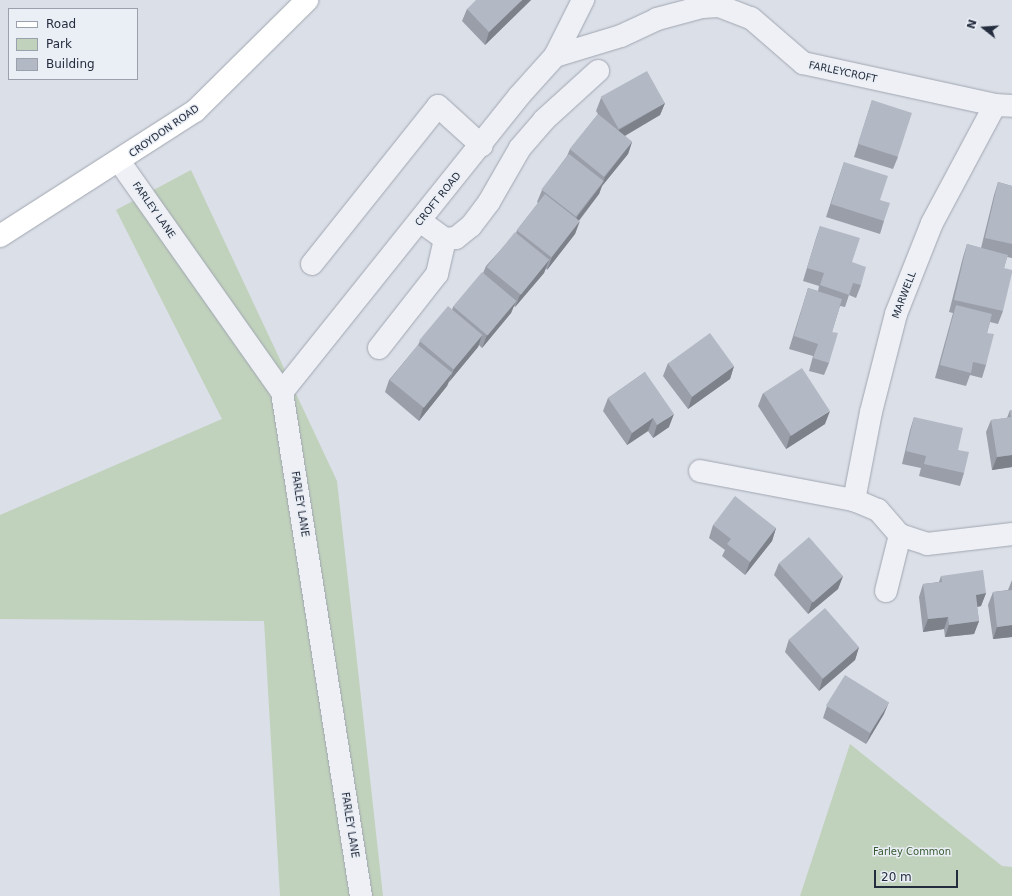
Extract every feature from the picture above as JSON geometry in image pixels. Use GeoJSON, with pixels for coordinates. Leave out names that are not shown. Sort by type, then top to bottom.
{"type":"FeatureCollection","features":[{"type":"Feature","properties":{"kind":"main road","name":"CROYDON ROAD"},"geometry":{"type":"LineString","coordinates":[[0,236],[120,161],[195,111],[307,0]]}},
{"type":"Feature","properties":{"kind":"street","name":"CROFT ROAD"},"geometry":{"type":"LineString","coordinates":[[282,392],[482,146],[519,96],[555,56],[583,0]]}},
{"type":"Feature","properties":{"kind":"street","name":"FARLEYCROFT"},"geometry":{"type":"LineString","coordinates":[[555,56],[621,36],[657,20],[702,7],[719,6],[751,18],[803,63],[1004,105]]}},
{"type":"Feature","properties":{"kind":"street"},"geometry":{"type":"LineString","coordinates":[[420,222],[445,239],[456,238],[471,226],[489,202],[520,148],[544,120],[598,72]]}},
{"type":"Feature","properties":{"kind":"street","name":"MARWELL"},"geometry":{"type":"LineString","coordinates":[[854,500],[871,412],[896,314],[932,223],[1004,105]]}},
{"type":"Feature","properties":{"kind":"street"},"geometry":{"type":"LineString","coordinates":[[312,264],[438,106],[482,146]]}},
{"type":"Feature","properties":{"kind":"street","name":"FARLEY LANE"},"geometry":{"type":"LineString","coordinates":[[120,161],[282,392],[361,896]]}},
{"type":"Feature","properties":{"kind":"street"},"geometry":{"type":"LineString","coordinates":[[380,348],[436,274],[445,239]]}},
{"type":"Feature","properties":{"kind":"street"},"geometry":{"type":"LineString","coordinates":[[700,471],[854,500],[878,510],[900,535],[927,544],[1012,534]]}},
{"type":"Feature","properties":{"kind":"street"},"geometry":{"type":"LineString","coordinates":[[886,591],[900,535]]}},
{"type":"Feature","properties":{"kind":"green space"},"geometry":{"type":"Polygon","coordinates":[[[191,170],[337,481],[383,896],[280,896],[264,621],[0,619],[0,515],[222,419],[116,210],[191,170]]]}},
{"type":"Feature","properties":{"kind":"green space","name":"Farley Common"},"geometry":{"type":"Polygon","coordinates":[[[850,744],[1002,866],[1012,867],[1012,896],[800,896],[850,744]]]}},
{"type":"Feature","properties":{"kind":"building"},"geometry":{"type":"Polygon","coordinates":[[[476,0],[522,0],[489,32],[467,9],[476,0]]]}},
{"type":"Feature","properties":{"kind":"building"},"geometry":{"type":"Polygon","coordinates":[[[647,71],[665,103],[619,129],[601,97],[647,71]]]}},
{"type":"Feature","properties":{"kind":"building"},"geometry":{"type":"Polygon","coordinates":[[[872,100],[912,113],[898,157],[858,144],[872,100]]]}},
{"type":"Feature","properties":{"kind":"building"},"geometry":{"type":"Polygon","coordinates":[[[598,114],[632,142],[604,177],[570,149],[598,114]]]}},
{"type":"Feature","properties":{"kind":"building"},"geometry":{"type":"Polygon","coordinates":[[[569,154],[604,181],[576,217],[541,189],[569,154]]]}},
{"type":"Feature","properties":{"kind":"building"},"geometry":{"type":"Polygon","coordinates":[[[844,162],[888,176],[880,200],[890,203],[884,221],[831,204],[844,162]]]}},
{"type":"Feature","properties":{"kind":"building"},"geometry":{"type":"Polygon","coordinates":[[[998,182],[1012,186],[1012,244],[985,238],[998,182]]]}},
{"type":"Feature","properties":{"kind":"building"},"geometry":{"type":"Polygon","coordinates":[[[545,194],[580,221],[551,257],[517,230],[545,194]]]}},
{"type":"Feature","properties":{"kind":"building"},"geometry":{"type":"Polygon","coordinates":[[[820,226],[860,238],[852,262],[866,267],[861,285],[853,283],[849,295],[820,285],[824,273],[807,268],[820,226]]]}},
{"type":"Feature","properties":{"kind":"building"},"geometry":{"type":"Polygon","coordinates":[[[515,232],[549,260],[521,295],[487,267],[515,232]]]}},
{"type":"Feature","properties":{"kind":"building"},"geometry":{"type":"Polygon","coordinates":[[[967,244],[1008,255],[1004,268],[1012,270],[1012,273],[1003,311],[954,300],[967,244]]]}},
{"type":"Feature","properties":{"kind":"building"},"geometry":{"type":"Polygon","coordinates":[[[482,272],[516,301],[488,335],[453,306],[482,272]]]}},
{"type":"Feature","properties":{"kind":"building"},"geometry":{"type":"Polygon","coordinates":[[[808,288],[842,299],[832,332],[838,333],[829,363],[813,358],[818,344],[794,336],[808,288]]]}},
{"type":"Feature","properties":{"kind":"building"},"geometry":{"type":"Polygon","coordinates":[[[956,305],[992,314],[987,333],[994,334],[986,365],[973,362],[971,373],[940,365],[956,305]]]}},
{"type":"Feature","properties":{"kind":"building"},"geometry":{"type":"Polygon","coordinates":[[[448,306],[482,335],[454,369],[419,340],[448,306]]]}},
{"type":"Feature","properties":{"kind":"building"},"geometry":{"type":"Polygon","coordinates":[[[710,333],[734,366],[692,397],[668,364],[710,333]]]}},
{"type":"Feature","properties":{"kind":"building"},"geometry":{"type":"Polygon","coordinates":[[[418,345],[452,373],[424,408],[390,380],[418,345]]]}},
{"type":"Feature","properties":{"kind":"building"},"geometry":{"type":"Polygon","coordinates":[[[802,368],[830,411],[791,436],[763,393],[802,368]]]}},
{"type":"Feature","properties":{"kind":"building"},"geometry":{"type":"Polygon","coordinates":[[[645,372],[674,414],[657,425],[653,418],[632,433],[608,398],[645,372]]]}},
{"type":"Feature","properties":{"kind":"building"},"geometry":{"type":"Polygon","coordinates":[[[1010,410],[1012,410],[1012,455],[997,457],[991,420],[1011,417],[1010,410]]]}},
{"type":"Feature","properties":{"kind":"building"},"geometry":{"type":"Polygon","coordinates":[[[914,417],[963,428],[958,450],[969,452],[964,473],[924,464],[926,456],[906,451],[914,417]]]}},
{"type":"Feature","properties":{"kind":"building"},"geometry":{"type":"Polygon","coordinates":[[[735,496],[776,528],[750,562],[727,544],[731,539],[713,525],[735,496]]]}},
{"type":"Feature","properties":{"kind":"building"},"geometry":{"type":"Polygon","coordinates":[[[809,537],[843,576],[813,602],[779,563],[809,537]]]}},
{"type":"Feature","properties":{"kind":"building"},"geometry":{"type":"Polygon","coordinates":[[[983,570],[986,593],[976,595],[979,621],[949,625],[948,617],[928,619],[923,584],[942,582],[941,576],[983,570]]]}},
{"type":"Feature","properties":{"kind":"building"},"geometry":{"type":"Polygon","coordinates":[[[1012,590],[1012,625],[997,627],[993,592],[1012,590]]]}},
{"type":"Feature","properties":{"kind":"building"},"geometry":{"type":"Polygon","coordinates":[[[825,608],[859,647],[823,679],[789,639],[825,608]]]}},
{"type":"Feature","properties":{"kind":"building"},"geometry":{"type":"Polygon","coordinates":[[[845,675],[889,703],[870,733],[826,706],[845,675]]]}}]}
